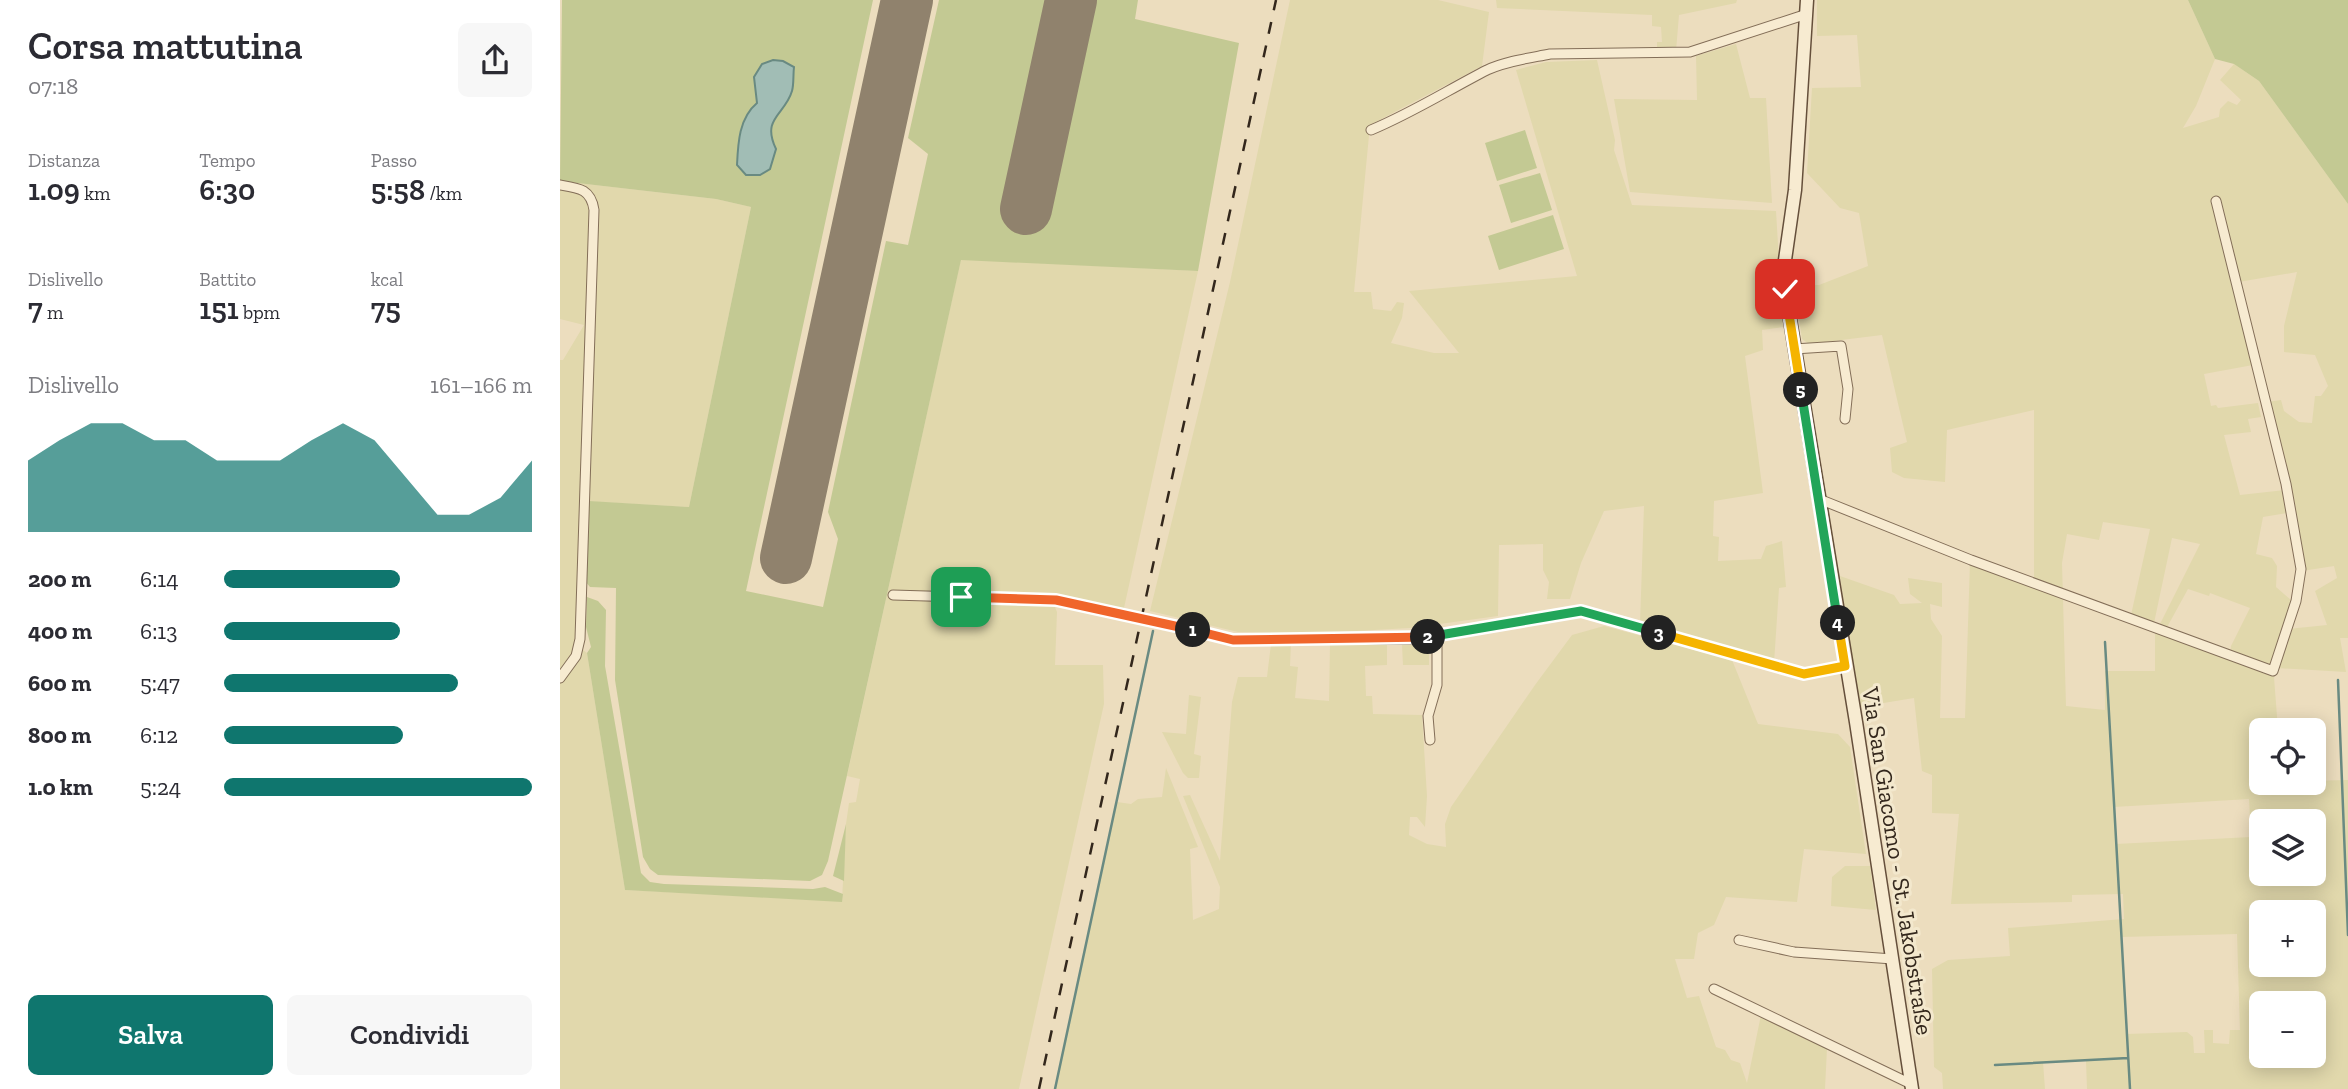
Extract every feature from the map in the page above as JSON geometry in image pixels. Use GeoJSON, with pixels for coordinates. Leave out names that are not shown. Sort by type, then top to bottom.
{"type":"FeatureCollection","features":[{"type":"Feature","properties":{"kind":"street","name":"Via San Giacomo - St. Jakobstraße"},"geometry":{"type":"LineString","coordinates":[[1807,0],[1795,190],[1784,267],[1794,349],[1912,1087]]}},
{"type":"Feature","properties":{"kind":"street"},"geometry":{"type":"LineString","coordinates":[[1371,130],[1414,112],[1489,69],[1550,54],[1690,52],[1807,14]]}},
{"type":"Feature","properties":{"kind":"street"},"geometry":{"type":"LineString","coordinates":[[560,185],[586,190],[592,198],[594,210],[580,639],[576,656],[560,678]]}},
{"type":"Feature","properties":{"kind":"street"},"geometry":{"type":"LineString","coordinates":[[1819,499],[1971,560],[2273,671],[2296,601],[2301,569],[2286,484],[2216,201]]}},
{"type":"Feature","properties":{"kind":"street"},"geometry":{"type":"LineString","coordinates":[[1794,349],[1841,346],[1848,388],[1845,419]]}},
{"type":"Feature","properties":{"kind":"street"},"geometry":{"type":"LineString","coordinates":[[892,595],[1056,600],[1233,640],[1418,639],[1581,611],[1804,674],[1845,666]]}},
{"type":"Feature","properties":{"kind":"street"},"geometry":{"type":"LineString","coordinates":[[1430,740],[1428,716],[1437,685],[1437,635]]}},
{"type":"Feature","properties":{"kind":"street"},"geometry":{"type":"LineString","coordinates":[[1739,940],[1794,952],[1893,959]]}},
{"type":"Feature","properties":{"kind":"street"},"geometry":{"type":"LineString","coordinates":[[1714,989],[1912,1087]]}},
{"type":"Feature","properties":{"kind":"shaded area"},"geometry":{"type":"Polygon","coordinates":[[[1290,0],[1438,0],[1489,12],[1482,66],[1370,125],[1354,292],[1371,292],[1373,309],[1391,311],[1397,302],[1404,303],[1402,318],[1391,343],[1434,353],[1459,353],[1409,291],[1577,276],[1516,70],[1546,62],[1597,60],[1615,140],[1614,150],[1632,205],[1776,211],[1783,327],[1762,330],[1763,350],[1745,356],[1763,493],[1714,501],[1713,536],[1719,537],[1718,561],[1761,559],[1766,546],[1782,541],[1786,587],[1779,588],[1774,663],[1640,624],[1644,506],[1604,511],[1581,563],[1570,599],[1547,599],[1549,582],[1543,570],[1543,544],[1499,545],[1498,616],[1410,628],[1302,634],[1238,632],[1150,611],[1230,282],[1290,0]]]}},
{"type":"Feature","properties":{"kind":"shaded area"},"geometry":{"type":"Polygon","coordinates":[[[1496,0],[1737,0],[1736,3],[1679,15],[1676,51],[1657,51],[1657,42],[1662,42],[1661,27],[1652,26],[1652,15],[1497,8],[1496,0]]]}},
{"type":"Feature","properties":{"kind":"shaded area"},"geometry":{"type":"Polygon","coordinates":[[[1817,0],[2188,0],[2215,59],[2196,106],[2183,128],[2219,117],[2220,109],[2228,101],[2237,105],[2241,100],[2220,80],[2234,64],[2259,81],[2348,204],[2348,638],[2340,638],[2346,672],[2276,668],[2274,677],[2277,718],[2249,718],[2249,795],[2326,795],[2326,781],[2348,780],[2348,1089],[2087,1089],[2086,1061],[2043,1062],[2045,1089],[1943,1089],[1942,1073],[1934,1067],[1932,969],[1948,960],[2010,956],[2008,928],[2124,919],[2123,894],[2072,895],[2072,902],[1951,904],[1959,814],[1932,813],[1932,775],[1922,771],[1914,698],[1859,707],[1840,576],[1894,595],[1900,604],[1922,603],[1910,594],[1908,578],[1942,583],[1942,607],[1930,604],[1931,619],[1942,636],[1940,718],[1965,718],[1970,562],[2034,588],[2034,410],[1947,430],[1945,482],[1904,478],[1892,472],[1890,448],[1907,442],[1882,335],[1809,344],[1802,339],[1794,285],[1819,285],[1868,266],[1859,213],[1840,208],[1807,173],[1812,88],[1861,87],[1857,35],[1817,36],[1817,0]],[[2297,272],[2233,283],[2253,365],[2204,374],[2211,406],[2216,405],[2218,408],[2258,403],[2261,417],[2248,419],[2251,432],[2224,435],[2240,495],[2285,490],[2287,513],[2263,517],[2256,554],[2272,558],[2277,566],[2276,587],[2291,600],[2288,629],[2327,625],[2315,591],[2337,578],[2334,566],[2302,571],[2279,433],[2273,427],[2267,402],[2281,400],[2284,411],[2299,422],[2312,423],[2315,396],[2321,396],[2328,386],[2315,355],[2284,352],[2284,326],[2297,272]],[[2103,522],[2099,540],[2067,534],[2062,563],[2066,706],[2105,710],[2105,671],[2155,671],[2155,630],[2230,658],[2231,646],[2250,608],[2210,593],[2209,596],[2188,589],[2166,629],[2159,626],[2200,544],[2172,538],[2154,623],[2131,615],[2150,529],[2103,522]],[[2237,934],[2121,937],[2126,1034],[2187,1032],[2193,1037],[2194,1053],[2205,1053],[2204,1030],[2213,1030],[2213,1043],[2229,1044],[2230,1030],[2240,1030],[2237,934]]]}},
{"type":"Feature","properties":{"kind":"shaded area"},"geometry":{"type":"Polygon","coordinates":[[[1736,44],[1750,98],[1766,98],[1772,203],[1630,192],[1614,99],[1697,100],[1696,56],[1736,44]]]}},
{"type":"Feature","properties":{"kind":"shaded area"},"geometry":{"type":"Polygon","coordinates":[[[560,181],[716,199],[751,207],[689,507],[581,501],[578,646],[587,653],[625,890],[842,901],[849,803],[856,802],[860,779],[847,776],[961,259],[1198,271],[1124,608],[1051,598],[1057,612],[1055,665],[1103,665],[1104,704],[1019,1089],[560,1089],[560,360],[563,360],[584,325],[560,319],[560,181]]]}},
{"type":"Feature","properties":{"kind":"shaded area"},"geometry":{"type":"Polygon","coordinates":[[[1604,626],[1732,660],[1758,724],[1838,734],[1850,747],[1866,854],[1804,849],[1797,902],[1726,897],[1714,925],[1698,933],[1694,959],[1675,959],[1687,998],[1699,996],[1716,1047],[1725,1050],[1731,1060],[1740,1063],[1747,1083],[1761,1015],[1827,1048],[1825,1089],[1055,1089],[1117,802],[1131,804],[1138,799],[1162,797],[1166,768],[1198,847],[1190,849],[1193,920],[1219,909],[1220,887],[1183,796],[1190,795],[1220,861],[1232,702],[1238,677],[1267,677],[1271,644],[1291,643],[1290,666],[1298,667],[1295,698],[1329,701],[1330,644],[1387,643],[1387,665],[1365,666],[1366,696],[1372,696],[1373,714],[1422,715],[1427,796],[1425,827],[1417,817],[1410,817],[1409,835],[1427,844],[1446,847],[1445,824],[1451,807],[1535,685],[1572,635],[1604,626]]]}},
{"type":"Feature","properties":{"kind":"shaded area"},"geometry":{"type":"Polygon","coordinates":[[[1402,645],[1429,645],[1429,665],[1403,665],[1402,645]]]}},
{"type":"Feature","properties":{"kind":"shaded area"},"geometry":{"type":"Polygon","coordinates":[[[1189,695],[1201,697],[1194,754],[1201,756],[1199,778],[1188,778],[1183,773],[1162,732],[1186,734],[1189,695]]]}},
{"type":"Feature","properties":{"kind":"shaded area"},"geometry":{"type":"Polygon","coordinates":[[[1845,866],[1870,866],[1876,910],[1831,906],[1832,877],[1845,866]]]}},
{"type":"Feature","properties":{"kind":"green space"},"geometry":{"type":"Polygon","coordinates":[[[562,0],[873,0],[746,591],[823,607],[838,539],[828,512],[886,241],[908,245],[928,154],[908,138],[939,0],[1138,0],[1135,19],[1239,43],[1198,271],[961,260],[828,861],[822,875],[810,881],[658,875],[650,869],[643,857],[615,680],[616,588],[590,587],[585,581],[589,501],[689,507],[751,207],[716,199],[560,181],[562,0]]]}},
{"type":"Feature","properties":{"kind":"green space"},"geometry":{"type":"Polygon","coordinates":[[[2188,0],[2348,0],[2348,204],[2259,81],[2234,64],[2215,59],[2188,0]]]}},
{"type":"Feature","properties":{"kind":"green space"},"geometry":{"type":"Polygon","coordinates":[[[1525,130],[1537,168],[1497,181],[1485,143],[1525,130]]]}},
{"type":"Feature","properties":{"kind":"green space"},"geometry":{"type":"Polygon","coordinates":[[[1540,173],[1552,210],[1511,223],[1499,185],[1540,173]]]}},
{"type":"Feature","properties":{"kind":"green space"},"geometry":{"type":"Polygon","coordinates":[[[1553,215],[1564,249],[1499,270],[1488,236],[1553,215]]]}},
{"type":"Feature","properties":{"kind":"green space"},"geometry":{"type":"Polygon","coordinates":[[[587,597],[598,601],[606,610],[605,666],[641,873],[650,882],[664,884],[813,889],[825,887],[843,894],[842,902],[625,890],[587,653],[591,647],[586,627],[587,597]]]}},
{"type":"Feature","properties":{"kind":"green space"},"geometry":{"type":"Polygon","coordinates":[[[846,824],[844,881],[833,876],[846,824]]]}},
{"type":"Feature","properties":{"kind":"water"},"geometry":{"type":"Polygon","coordinates":[[[773,60],[783,61],[794,67],[792,91],[771,130],[776,149],[770,169],[760,175],[746,175],[737,165],[741,131],[746,116],[757,103],[754,77],[762,64],[773,60]]]}},
{"type":"Feature","properties":{"kind":"waterway"},"geometry":{"type":"LineString","coordinates":[[1055,1089],[1153,631]]}},
{"type":"Feature","properties":{"kind":"waterway"},"geometry":{"type":"LineString","coordinates":[[2105,642],[2130,1089]]}},
{"type":"Feature","properties":{"kind":"waterway"},"geometry":{"type":"LineString","coordinates":[[2338,680],[2348,935]]}},
{"type":"Feature","properties":{"kind":"waterway"},"geometry":{"type":"LineString","coordinates":[[1995,1065],[2128,1058]]}},
{"type":"Feature","properties":{"kind":"runway"},"geometry":{"type":"LineString","coordinates":[[786,558],[907,0]]}},
{"type":"Feature","properties":{"kind":"runway"},"geometry":{"type":"LineString","coordinates":[[1026,209],[1071,0]]}},
{"type":"Feature","properties":{"kind":"railway"},"geometry":{"type":"LineString","coordinates":[[1039,1089],[1276,0]]}},
{"type":"Feature","properties":{"kind":"route"},"geometry":{"type":"LineString","coordinates":[[961,597],[1056,600],[1174,624],[1233,640],[1418,639],[1581,611],[1804,674],[1845,666],[1785,289]]}}]}
